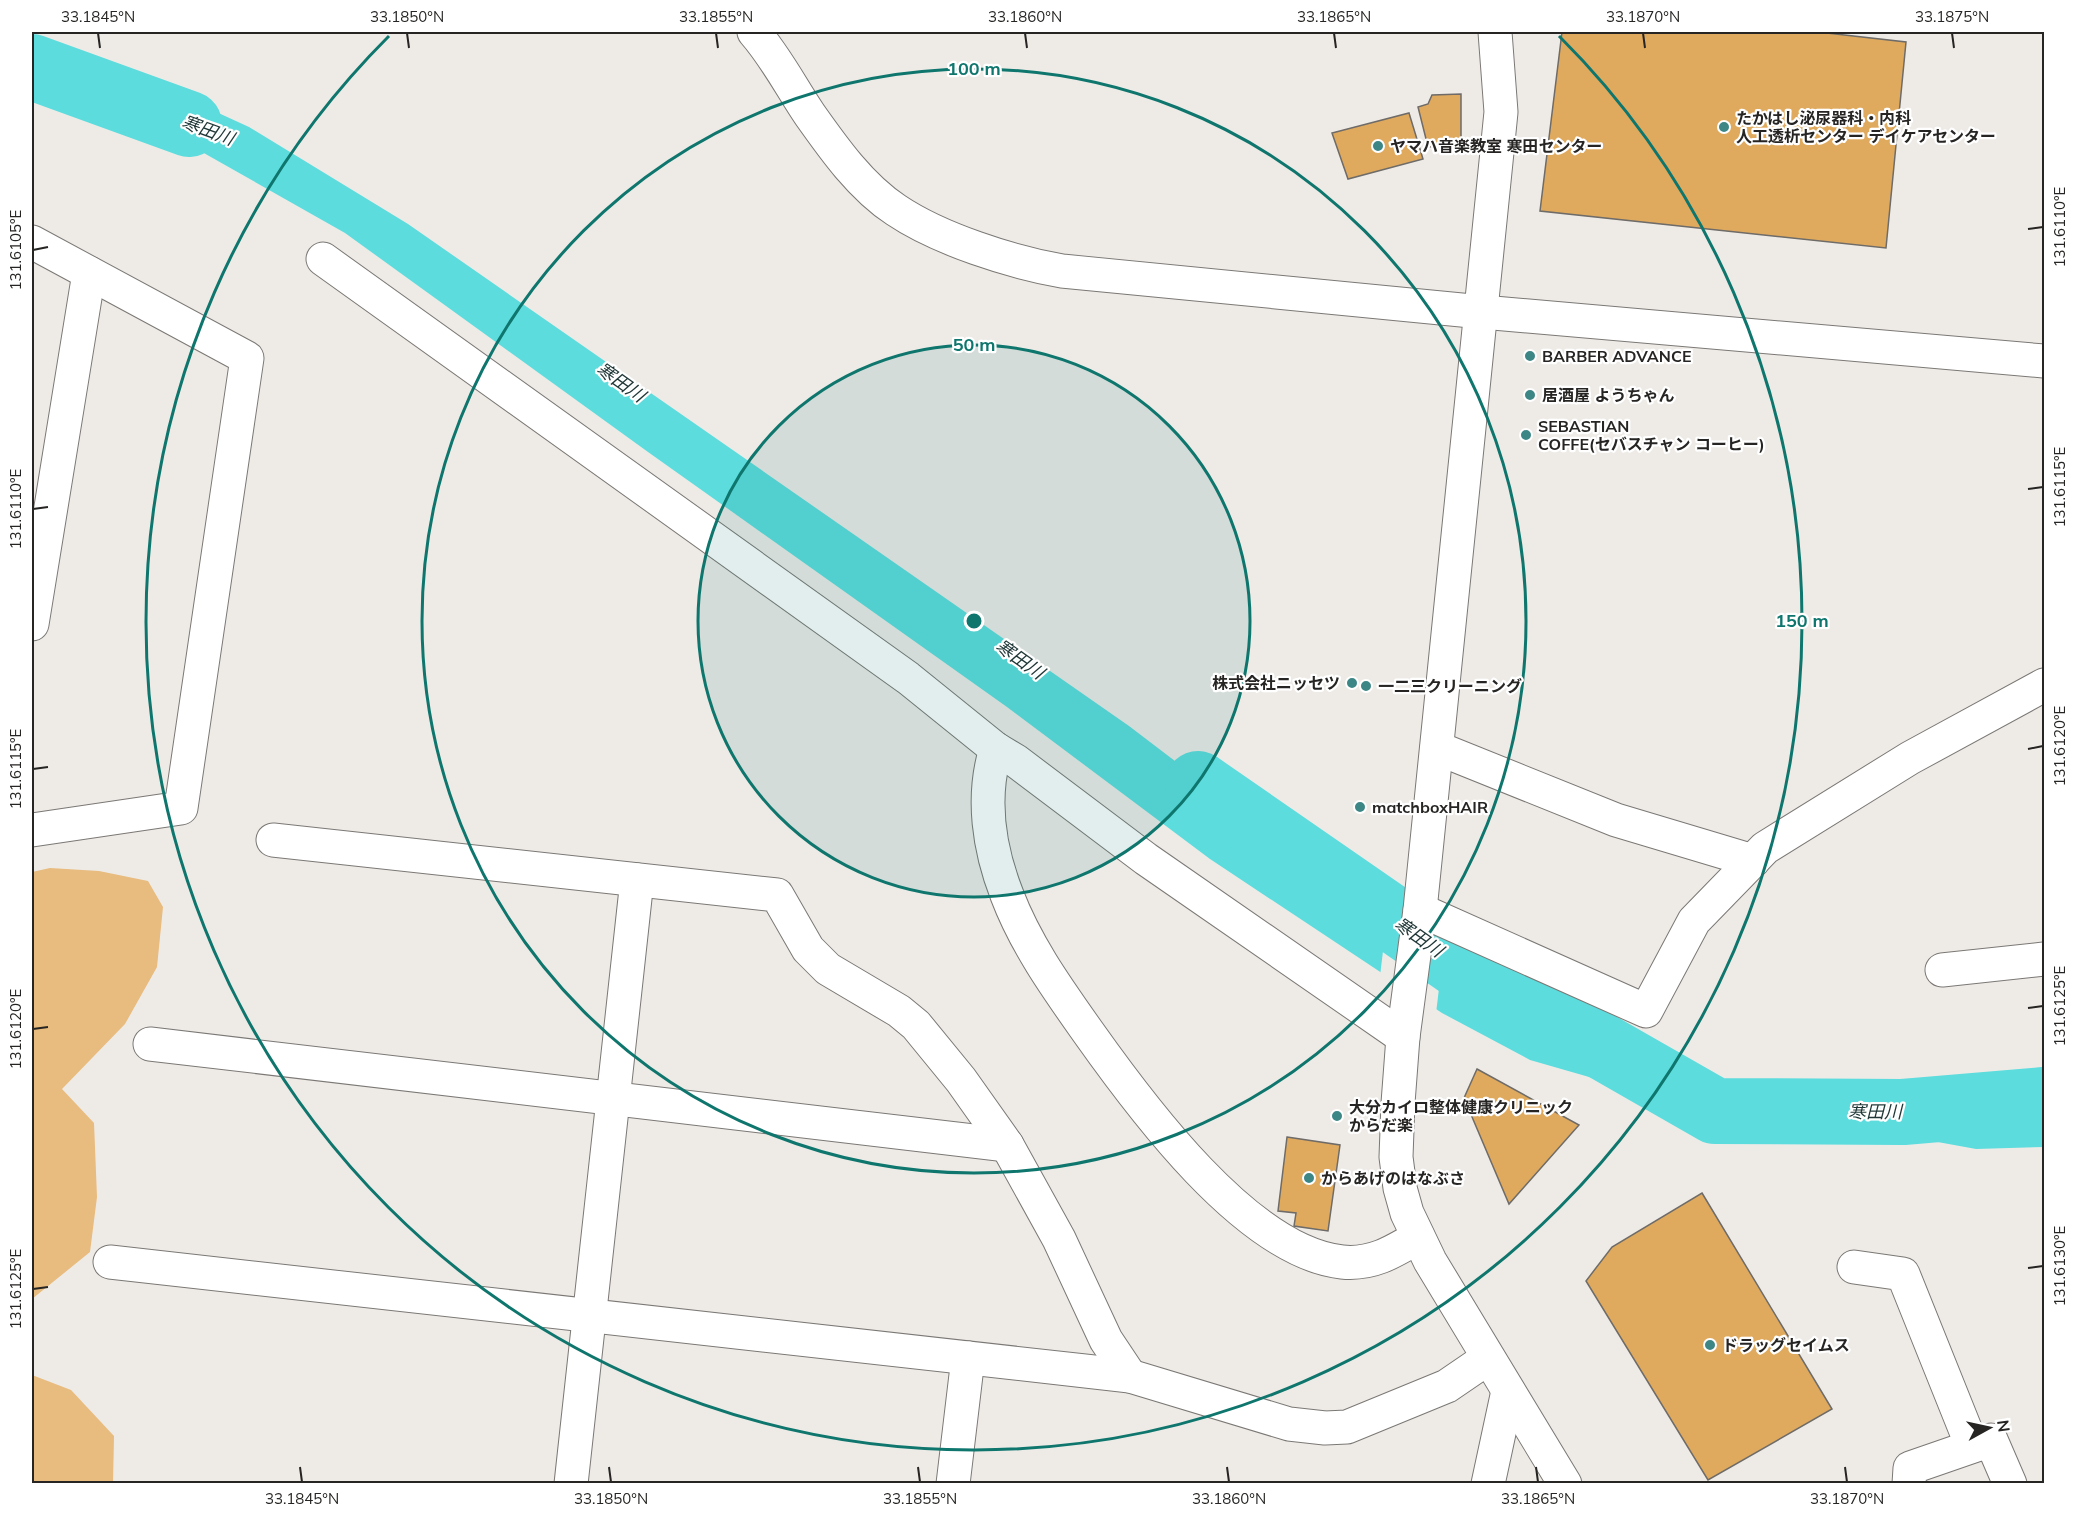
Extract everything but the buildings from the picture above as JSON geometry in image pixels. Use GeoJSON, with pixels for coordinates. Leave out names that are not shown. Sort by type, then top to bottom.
{"type":"FeatureCollection","features":[{"type":"Feature","properties":{"kind":"street"},"geometry":{"type":"LineString","coordinates":[[754,32],[811,115],[854,171],[889,204],[925,227],[1012,259],[1062,271],[1482,312],[2044,361]]}},
{"type":"Feature","properties":{"kind":"street"},"geometry":{"type":"LineString","coordinates":[[1495,32],[1501,112],[1420,910],[1404,1026],[1396,1157],[1400,1188],[1418,1237],[1565,1484]]}},
{"type":"Feature","properties":{"kind":"street"},"geometry":{"type":"LineString","coordinates":[[32,243],[247,358],[180,808],[32,830]]}},
{"type":"Feature","properties":{"kind":"street"},"geometry":{"type":"LineString","coordinates":[[323,259],[908,678],[996,749],[1146,859],[1404,1026]]}},
{"type":"Feature","properties":{"kind":"street"},"geometry":{"type":"LineString","coordinates":[[32,624],[89,273]]}},
{"type":"Feature","properties":{"kind":"street"},"geometry":{"type":"LineString","coordinates":[[1420,910],[1646,1011],[1694,921],[1765,848],[1910,758],[2044,685]]}},
{"type":"Feature","properties":{"kind":"street"},"geometry":{"type":"LineString","coordinates":[[1437,748],[1616,820],[1753,861]]}},
{"type":"Feature","properties":{"kind":"street"},"geometry":{"type":"LineString","coordinates":[[996,749],[988,774],[988,810],[998,869],[1016,917],[1047,974],[1131,1093],[1166,1137],[1235,1204],[1273,1233],[1305,1251],[1342,1262],[1374,1260],[1418,1237]]}},
{"type":"Feature","properties":{"kind":"street"},"geometry":{"type":"LineString","coordinates":[[273,840],[777,895],[808,949],[828,969],[899,1011],[916,1025],[961,1080],[1007,1145],[1059,1239],[1106,1340],[1130,1376]]}},
{"type":"Feature","properties":{"kind":"street"},"geometry":{"type":"LineString","coordinates":[[571,1484],[637,880]]}},
{"type":"Feature","properties":{"kind":"street"},"geometry":{"type":"LineString","coordinates":[[1942,970],[2044,959]]}},
{"type":"Feature","properties":{"kind":"street"},"geometry":{"type":"LineString","coordinates":[[150,1044],[1007,1145]]}},
{"type":"Feature","properties":{"kind":"street"},"geometry":{"type":"LineString","coordinates":[[110,1262],[1130,1376],[1289,1424],[1347,1427],[1446,1386],[1488,1358]]}},
{"type":"Feature","properties":{"kind":"street"},"geometry":{"type":"LineString","coordinates":[[1854,1267],[1903,1274],[1972,1446]]}},
{"type":"Feature","properties":{"kind":"street"},"geometry":{"type":"LineString","coordinates":[[953,1484],[968,1358]]}},
{"type":"Feature","properties":{"kind":"street"},"geometry":{"type":"LineString","coordinates":[[1488,1484],[1508,1391]]}},
{"type":"Feature","properties":{"kind":"street"},"geometry":{"type":"LineString","coordinates":[[1909,1484],[1910,1468],[1991,1440],[2010,1484]]}},
{"type":"Feature","properties":{"kind":"shaded area"},"geometry":{"type":"Polygon","coordinates":[[[50,868],[99,871],[148,881],[163,907],[157,967],[125,1024],[62,1089],[94,1123],[97,1197],[90,1252],[32,1299],[32,872],[50,868]]]}},
{"type":"Feature","properties":{"kind":"shaded area"},"geometry":{"type":"Polygon","coordinates":[[[32,1375],[71,1390],[114,1436],[113,1483],[32,1483],[32,1375]]]}},
{"type":"Feature","properties":{"kind":"water"},"geometry":{"type":"Polygon","coordinates":[[[32,44],[173,102],[190,100],[249,127],[408,224],[1129,726],[1381,918],[1503,1000],[1512,1017],[1552,1045],[1670,1097],[1973,1126],[2044,1125],[2044,1147],[1976,1149],[1828,1122],[1688,1118],[1665,1113],[1603,1081],[1530,1060],[1442,1013],[1210,859],[1007,707],[345,233],[179,139],[119,111],[112,100],[32,55],[32,44]]]}},
{"type":"Feature","properties":{"kind":"pier"},"geometry":{"type":"Polygon","coordinates":[[[1387,918],[1443,956],[1436,1013],[1380,976],[1387,918]]]}},
{"type":"Feature","properties":{"kind":"waterway","name":"寒田川"},"geometry":{"type":"LineString","coordinates":[[32,67],[189,124]]}},
{"type":"Feature","properties":{"kind":"waterway","name":"寒田川"},"geometry":{"type":"LineString","coordinates":[[1198,784],[1458,964],[1715,1111],[1903,1112],[2044,1100]]}},
{"type":"Feature","properties":{"kind":"place","name":"たかはし泌尿器科・内科 人工透析センター デイケアセンター"},"geometry":{"type":"Point","coordinates":[1724,127]}},
{"type":"Feature","properties":{"kind":"place","name":"ヤマハ音楽教室 寒田センター"},"geometry":{"type":"Point","coordinates":[1378,146]}},
{"type":"Feature","properties":{"kind":"place","name":"BARBER ADVANCE"},"geometry":{"type":"Point","coordinates":[1530,356]}},
{"type":"Feature","properties":{"kind":"place","name":"居酒屋 ようちゃん"},"geometry":{"type":"Point","coordinates":[1530,395]}},
{"type":"Feature","properties":{"kind":"place","name":"SEBASTIAN COFFE(セバスチャン コーヒー)"},"geometry":{"type":"Point","coordinates":[1526,435]}},
{"type":"Feature","properties":{"kind":"place","name":"株式会社ニッセツ"},"geometry":{"type":"Point","coordinates":[1352,683]}},
{"type":"Feature","properties":{"kind":"place","name":"一二三クリーニング"},"geometry":{"type":"Point","coordinates":[1366,686]}},
{"type":"Feature","properties":{"kind":"place","name":"matchboxHAIR"},"geometry":{"type":"Point","coordinates":[1360,807]}},
{"type":"Feature","properties":{"kind":"place","name":"大分カイロ整体健康クリニック からだ楽"},"geometry":{"type":"Point","coordinates":[1337,1116]}},
{"type":"Feature","properties":{"kind":"place","name":"からあげのはなぶさ"},"geometry":{"type":"Point","coordinates":[1309,1178]}},
{"type":"Feature","properties":{"kind":"place","name":"ドラッグセイムス"},"geometry":{"type":"Point","coordinates":[1710,1345]}}]}
